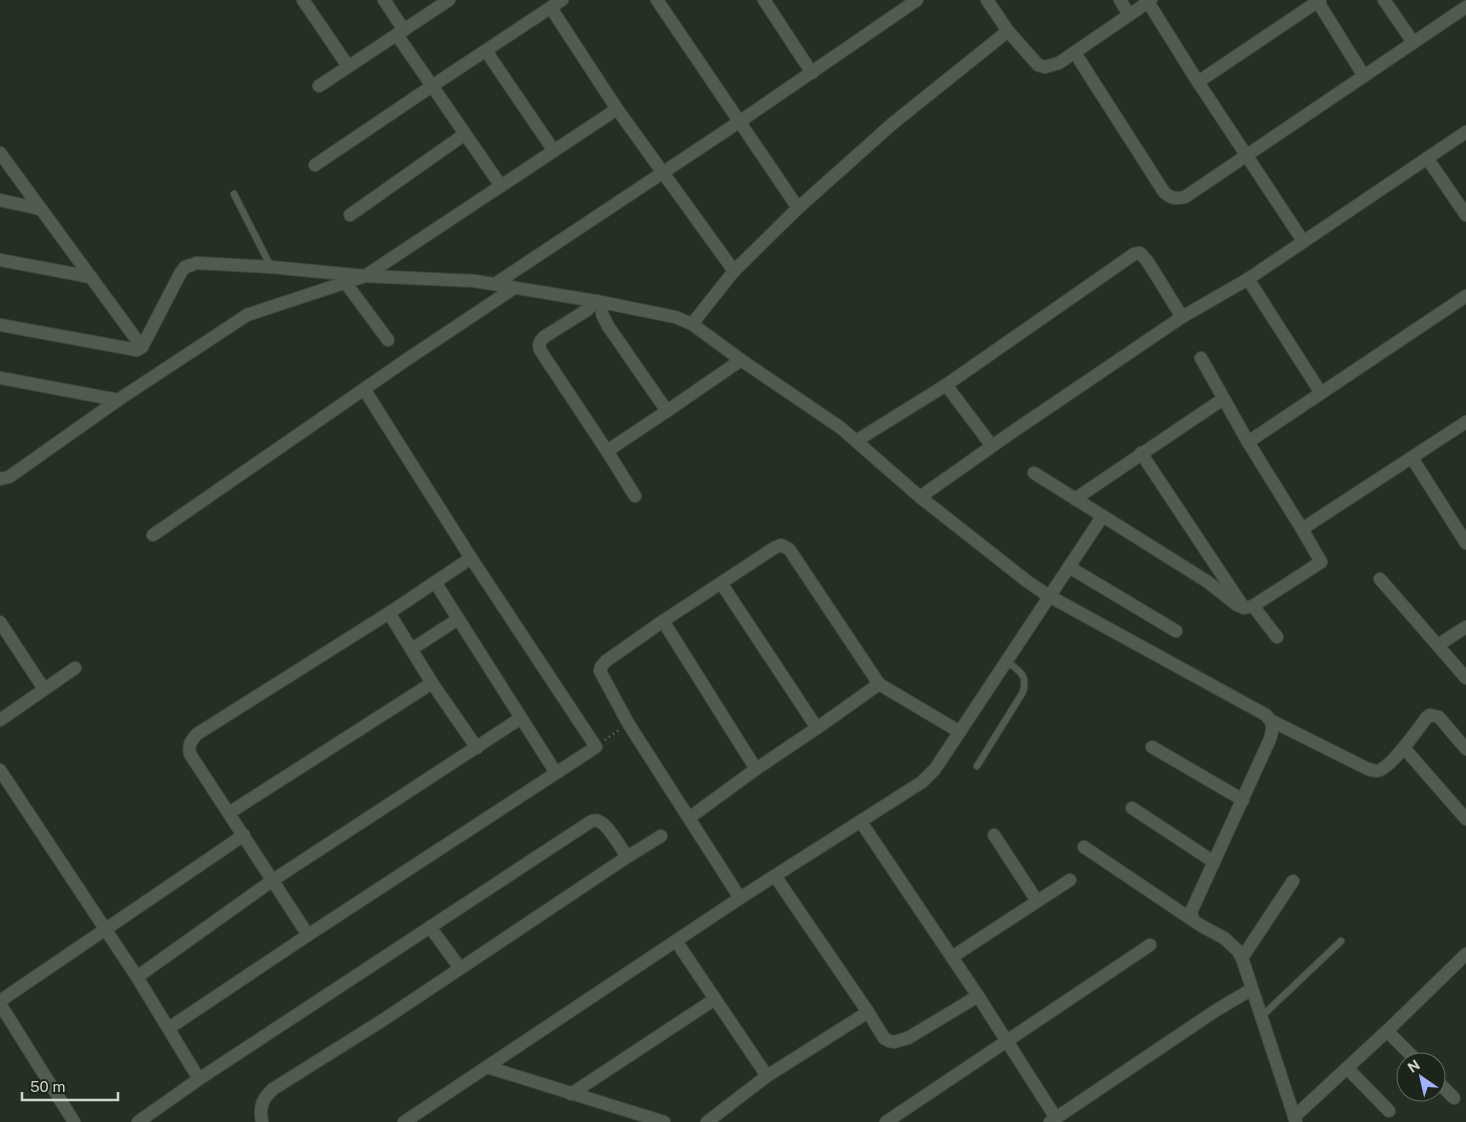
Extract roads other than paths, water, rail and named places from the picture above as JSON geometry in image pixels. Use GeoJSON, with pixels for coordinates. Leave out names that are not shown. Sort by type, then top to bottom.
{"type":"FeatureCollection","features":[{"type":"Feature","properties":{"kind":"street"},"geometry":{"type":"LineString","coordinates":[[303,0],[348,66]]}},
{"type":"Feature","properties":{"kind":"street"},"geometry":{"type":"LineString","coordinates":[[384,0],[400,32],[432,86],[501,186]]}},
{"type":"Feature","properties":{"kind":"street"},"geometry":{"type":"LineString","coordinates":[[319,86],[449,0]]}},
{"type":"Feature","properties":{"kind":"street"},"geometry":{"type":"LineString","coordinates":[[657,0],[798,208]]}},
{"type":"Feature","properties":{"kind":"street"},"geometry":{"type":"LineString","coordinates":[[495,284],[739,122],[917,0]]}},
{"type":"Feature","properties":{"kind":"street"},"geometry":{"type":"LineString","coordinates":[[987,0],[1008,31],[1038,65],[1045,67],[1059,63],[1149,1],[1198,82],[1303,240]]}},
{"type":"Feature","properties":{"kind":"street"},"geometry":{"type":"LineString","coordinates":[[1120,0],[1129,15]]}},
{"type":"Feature","properties":{"kind":"street"},"geometry":{"type":"LineString","coordinates":[[1384,0],[1413,42]]}},
{"type":"Feature","properties":{"kind":"street"},"geometry":{"type":"LineString","coordinates":[[1198,82],[1319,1],[1364,76]]}},
{"type":"Feature","properties":{"kind":"street"},"geometry":{"type":"LineString","coordinates":[[315,165],[558,2],[617,109],[734,271]]}},
{"type":"Feature","properties":{"kind":"street"},"geometry":{"type":"LineString","coordinates":[[770,2],[812,72]]}},
{"type":"Feature","properties":{"kind":"street"},"geometry":{"type":"LineString","coordinates":[[1074,52],[1159,184],[1170,198],[1176,199],[1185,197],[1466,7]]}},
{"type":"Feature","properties":{"kind":"street"},"geometry":{"type":"LineString","coordinates":[[692,324],[734,271],[798,208],[892,124],[1008,31]]}},
{"type":"Feature","properties":{"kind":"street"},"geometry":{"type":"LineString","coordinates":[[486,51],[554,151]]}},
{"type":"Feature","properties":{"kind":"street"},"geometry":{"type":"LineString","coordinates":[[0,480],[9,477],[118,400],[247,316],[365,276],[617,109]]}},
{"type":"Feature","properties":{"kind":"street"},"geometry":{"type":"LineString","coordinates":[[920,497],[1182,318],[1248,279],[1303,240],[1466,132]]}},
{"type":"Feature","properties":{"kind":"street"},"geometry":{"type":"LineString","coordinates":[[350,215],[465,134]]}},
{"type":"Feature","properties":{"kind":"street"},"geometry":{"type":"LineString","coordinates":[[0,154],[142,347]]}},
{"type":"Feature","properties":{"kind":"street"},"geometry":{"type":"LineString","coordinates":[[1427,158],[1466,215]]}},
{"type":"Feature","properties":{"kind":"street"},"geometry":{"type":"LineString","coordinates":[[0,200],[40,209]]}},
{"type":"Feature","properties":{"kind":"street"},"geometry":{"type":"LineString","coordinates":[[856,441],[946,385],[1134,254],[1140,253],[1144,256],[1182,318]]}},
{"type":"Feature","properties":{"kind":"street"},"geometry":{"type":"LineString","coordinates":[[0,260],[90,277]]}},
{"type":"Feature","properties":{"kind":"street"},"geometry":{"type":"LineString","coordinates":[[0,325],[132,351],[137,350],[142,347],[181,272],[185,267],[197,263],[271,267],[365,276],[475,281],[667,315],[692,324],[841,428],[920,497],[1028,582],[1049,596],[1266,715],[1272,721],[1368,769],[1376,771],[1385,767],[1404,748],[1427,717],[1433,715],[1439,717],[1466,749]]}},
{"type":"Feature","properties":{"kind":"street"},"geometry":{"type":"LineString","coordinates":[[1248,279],[1321,393]]}},
{"type":"Feature","properties":{"kind":"street"},"geometry":{"type":"LineString","coordinates":[[345,282],[388,340]]}},
{"type":"Feature","properties":{"kind":"street"},"geometry":{"type":"LineString","coordinates":[[153,535],[514,288]]}},
{"type":"Feature","properties":{"kind":"street"},"geometry":{"type":"LineString","coordinates":[[1248,442],[1466,296]]}},
{"type":"Feature","properties":{"kind":"street"},"geometry":{"type":"LineString","coordinates":[[598,302],[608,326],[667,412]]}},
{"type":"Feature","properties":{"kind":"street"},"geometry":{"type":"LineString","coordinates":[[598,302],[544,337],[539,345],[540,350],[635,496]]}},
{"type":"Feature","properties":{"kind":"street"},"geometry":{"type":"LineString","coordinates":[[1034,473],[1208,582],[1237,605],[1249,607],[1321,562],[1248,442],[1201,358]]}},
{"type":"Feature","properties":{"kind":"street"},"geometry":{"type":"LineString","coordinates":[[607,451],[741,360]]}},
{"type":"Feature","properties":{"kind":"street"},"geometry":{"type":"LineString","coordinates":[[0,378],[118,400]]}},
{"type":"Feature","properties":{"kind":"street"},"geometry":{"type":"LineString","coordinates":[[946,385],[992,446]]}},
{"type":"Feature","properties":{"kind":"street"},"geometry":{"type":"LineString","coordinates":[[169,1028],[596,747],[471,558],[364,389]]}},
{"type":"Feature","properties":{"kind":"street"},"geometry":{"type":"LineString","coordinates":[[1075,499],[1223,399]]}},
{"type":"Feature","properties":{"kind":"street"},"geometry":{"type":"LineString","coordinates":[[1302,529],[1466,422]]}},
{"type":"Feature","properties":{"kind":"street"},"geometry":{"type":"LineString","coordinates":[[1142,453],[1249,607],[1277,637]]}},
{"type":"Feature","properties":{"kind":"street"},"geometry":{"type":"LineString","coordinates":[[1412,458],[1466,543]]}},
{"type":"Feature","properties":{"kind":"street"},"geometry":{"type":"LineString","coordinates":[[404,1122],[740,898],[922,782],[935,769],[1102,517]]}},
{"type":"Feature","properties":{"kind":"street"},"geometry":{"type":"LineString","coordinates":[[740,898],[628,723],[600,671],[601,666],[606,661],[663,621],[781,545],[786,548],[879,684],[960,732]]}},
{"type":"Feature","properties":{"kind":"street"},"geometry":{"type":"LineString","coordinates":[[308,935],[244,834],[190,754],[191,741],[197,734],[389,613],[471,558]]}},
{"type":"Feature","properties":{"kind":"street"},"geometry":{"type":"LineString","coordinates":[[1069,566],[1176,631]]}},
{"type":"Feature","properties":{"kind":"street"},"geometry":{"type":"LineString","coordinates":[[1380,578],[1466,678]]}},
{"type":"Feature","properties":{"kind":"street"},"geometry":{"type":"LineString","coordinates":[[434,582],[556,773]]}},
{"type":"Feature","properties":{"kind":"street"},"geometry":{"type":"LineString","coordinates":[[721,583],[818,728]]}},
{"type":"Feature","properties":{"kind":"street"},"geometry":{"type":"LineString","coordinates":[[389,613],[432,683],[477,748]]}},
{"type":"Feature","properties":{"kind":"street"},"geometry":{"type":"LineString","coordinates":[[412,649],[458,619]]}},
{"type":"Feature","properties":{"kind":"street"},"geometry":{"type":"LineString","coordinates":[[663,621],[756,769]]}},
{"type":"Feature","properties":{"kind":"street"},"geometry":{"type":"LineString","coordinates":[[0,622],[44,689]]}},
{"type":"Feature","properties":{"kind":"street"},"geometry":{"type":"LineString","coordinates":[[1438,646],[1466,628]]}},
{"type":"Feature","properties":{"kind":"street"},"geometry":{"type":"LineString","coordinates":[[0,720],[75,668]]}},
{"type":"Feature","properties":{"kind":"street"},"geometry":{"type":"LineString","coordinates":[[229,813],[432,683]]}},
{"type":"Feature","properties":{"kind":"street"},"geometry":{"type":"LineString","coordinates":[[689,818],[879,684]]}},
{"type":"Feature","properties":{"kind":"street"},"geometry":{"type":"LineString","coordinates":[[137,977],[273,880],[521,718]]}},
{"type":"Feature","properties":{"kind":"street"},"geometry":{"type":"LineString","coordinates":[[1193,919],[1191,912],[1270,739],[1273,729],[1272,721]]}},
{"type":"Feature","properties":{"kind":"street"},"geometry":{"type":"LineString","coordinates":[[1152,747],[1243,800]]}},
{"type":"Feature","properties":{"kind":"street"},"geometry":{"type":"LineString","coordinates":[[1404,748],[1465,816]]}},
{"type":"Feature","properties":{"kind":"street"},"geometry":{"type":"LineString","coordinates":[[0,770],[137,977],[199,1079]]}},
{"type":"Feature","properties":{"kind":"street"},"geometry":{"type":"LineString","coordinates":[[1132,808],[1214,862]]}},
{"type":"Feature","properties":{"kind":"street"},"geometry":{"type":"LineString","coordinates":[[138,1122],[199,1079],[590,822],[595,820],[601,822],[627,857]]}},
{"type":"Feature","properties":{"kind":"street"},"geometry":{"type":"LineString","coordinates":[[861,822],[1007,1041],[1053,1120],[1252,988]]}},
{"type":"Feature","properties":{"kind":"street"},"geometry":{"type":"LineString","coordinates":[[74,1122],[0,1003],[105,928],[244,834]]}},
{"type":"Feature","properties":{"kind":"street"},"geometry":{"type":"LineString","coordinates":[[994,835],[1037,902]]}},
{"type":"Feature","properties":{"kind":"street"},"geometry":{"type":"LineString","coordinates":[[262,1122],[260,1113],[264,1097],[273,1089],[383,1020],[661,836]]}},
{"type":"Feature","properties":{"kind":"street"},"geometry":{"type":"LineString","coordinates":[[1084,847],[1224,938],[1237,950],[1242,958],[1295,1119],[1466,954]]}},
{"type":"Feature","properties":{"kind":"street"},"geometry":{"type":"LineString","coordinates":[[775,876],[884,1038],[889,1041],[894,1042],[908,1038],[978,996]]}},
{"type":"Feature","properties":{"kind":"street"},"geometry":{"type":"LineString","coordinates":[[952,957],[1070,880]]}},
{"type":"Feature","properties":{"kind":"street"},"geometry":{"type":"LineString","coordinates":[[1242,958],[1293,880]]}},
{"type":"Feature","properties":{"kind":"street"},"geometry":{"type":"LineString","coordinates":[[430,927],[460,968]]}},
{"type":"Feature","properties":{"kind":"street"},"geometry":{"type":"LineString","coordinates":[[676,941],[767,1076]]}},
{"type":"Feature","properties":{"kind":"street"},"geometry":{"type":"LineString","coordinates":[[886,1122],[1150,945]]}},
{"type":"Feature","properties":{"kind":"street"},"geometry":{"type":"LineString","coordinates":[[571,1094],[715,999]]}},
{"type":"Feature","properties":{"kind":"street"},"geometry":{"type":"LineString","coordinates":[[708,1122],[767,1076],[868,1012]]}},
{"type":"Feature","properties":{"kind":"street"},"geometry":{"type":"LineString","coordinates":[[1387,1031],[1408,1052]]}},
{"type":"Feature","properties":{"kind":"street"},"geometry":{"type":"LineString","coordinates":[[487,1067],[664,1122]]}},
{"type":"Feature","properties":{"kind":"street"},"geometry":{"type":"LineString","coordinates":[[1347,1068],[1389,1111]]}},
{"type":"Feature","properties":{"kind":"street"},"geometry":{"type":"LineString","coordinates":[[1446,1090],[1454,1098]]}},
{"type":"Feature","properties":{"kind":"lane"},"geometry":{"type":"LineString","coordinates":[[234,194],[271,267]]}},
{"type":"Feature","properties":{"kind":"lane"},"geometry":{"type":"LineString","coordinates":[[977,766],[1023,692],[1025,685],[1023,674],[1006,661]]}},
{"type":"Feature","properties":{"kind":"lane"},"geometry":{"type":"LineString","coordinates":[[1261,1017],[1342,941]]}}]}
